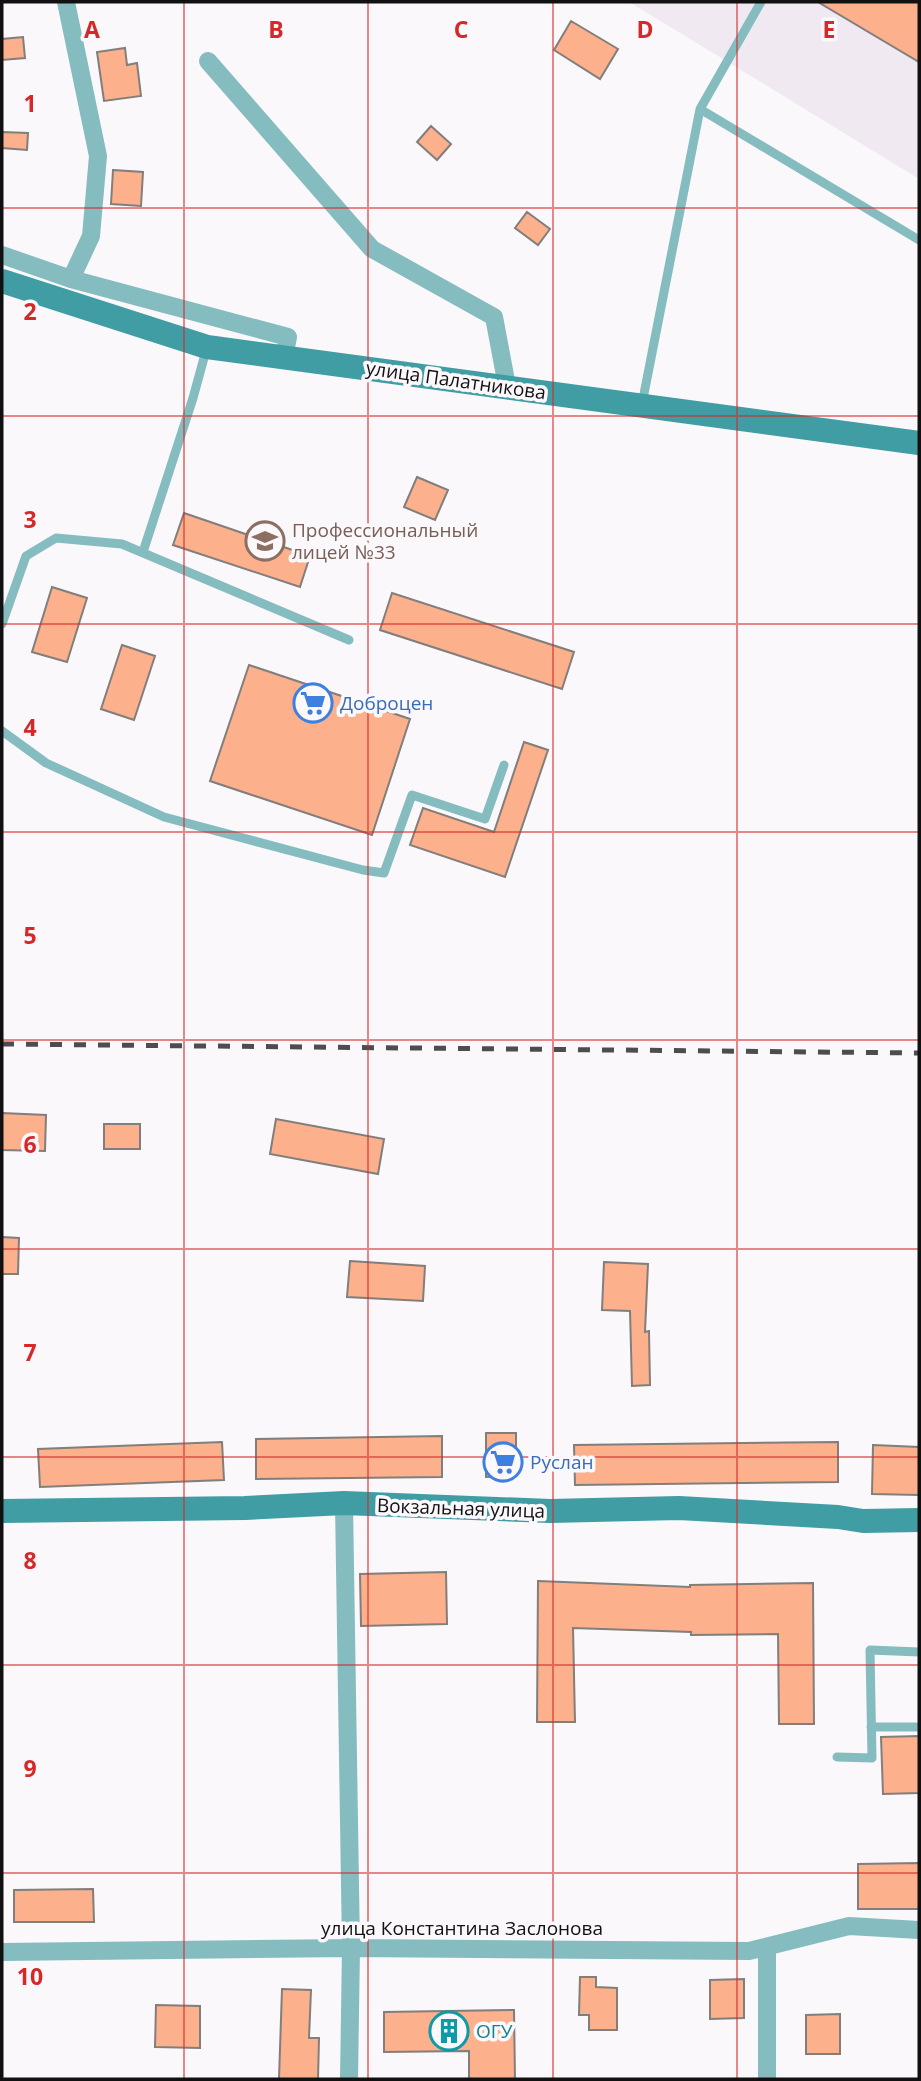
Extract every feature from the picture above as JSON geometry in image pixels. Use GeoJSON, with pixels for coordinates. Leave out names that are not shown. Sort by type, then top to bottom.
{"type":"FeatureCollection","features":[{"type":"Feature","properties":{"kind":"street"},"geometry":{"type":"LineString","coordinates":[[66,2],[98,156],[90,236],[71,279]]}},
{"type":"Feature","properties":{"kind":"street"},"geometry":{"type":"LineString","coordinates":[[208,61],[372,249],[494,317],[508,386]]}},
{"type":"Feature","properties":{"kind":"street"},"geometry":{"type":"LineString","coordinates":[[2,255],[71,279],[288,337],[284,357]]}},
{"type":"Feature","properties":{"kind":"street","name":"улица Палатникова"},"geometry":{"type":"LineString","coordinates":[[2,281],[206,347],[919,443]]}},
{"type":"Feature","properties":{"kind":"street"},"geometry":{"type":"LineString","coordinates":[[344,1503],[351,1948],[349,2079]]}},
{"type":"Feature","properties":{"kind":"street","name":"Вокзальная улица"},"geometry":{"type":"LineString","coordinates":[[2,1511],[245,1508],[344,1503],[550,1511],[679,1508],[838,1517],[863,1521],[919,1521]]}},
{"type":"Feature","properties":{"kind":"street","name":"улица Константина Заслонова"},"geometry":{"type":"LineString","coordinates":[[2,1952],[351,1948],[749,1951],[849,1926],[919,1930]]}},
{"type":"Feature","properties":{"kind":"street"},"geometry":{"type":"LineString","coordinates":[[766,1947],[767,2079]]}},
{"type":"Feature","properties":{"kind":"lane"},"geometry":{"type":"LineString","coordinates":[[642,405],[700,108],[761,2]]}},
{"type":"Feature","properties":{"kind":"lane"},"geometry":{"type":"LineString","coordinates":[[700,108],[919,240]]}},
{"type":"Feature","properties":{"kind":"lane"},"geometry":{"type":"LineString","coordinates":[[143,552],[194,398],[206,347]]}},
{"type":"Feature","properties":{"kind":"lane"},"geometry":{"type":"LineString","coordinates":[[2,624],[26,556],[56,538],[122,544],[349,640]]}},
{"type":"Feature","properties":{"kind":"lane"},"geometry":{"type":"LineString","coordinates":[[2,732],[46,762],[163,817],[363,870],[384,873],[412,795],[485,819],[503,765]]}},
{"type":"Feature","properties":{"kind":"lane"},"geometry":{"type":"LineString","coordinates":[[837,1757],[872,1758],[870,1650],[919,1652]]}},
{"type":"Feature","properties":{"kind":"lane"},"geometry":{"type":"LineString","coordinates":[[871,1727],[919,1727]]}},
{"type":"Feature","properties":{"kind":"shaded area"},"geometry":{"type":"Polygon","coordinates":[[[629,2],[919,2],[919,179],[728,62],[629,2]]]}},
{"type":"Feature","properties":{"kind":"building"},"geometry":{"type":"Polygon","coordinates":[[[818,2],[919,2],[919,62],[818,2]]]}},
{"type":"Feature","properties":{"kind":"building"},"geometry":{"type":"Polygon","coordinates":[[[571,21],[618,49],[600,79],[554,50],[571,21]]]}},
{"type":"Feature","properties":{"kind":"building"},"geometry":{"type":"Polygon","coordinates":[[[23,37],[25,58],[2,60],[2,39],[23,37]]]}},
{"type":"Feature","properties":{"kind":"building"},"geometry":{"type":"Polygon","coordinates":[[[125,48],[127,65],[137,63],[141,96],[104,101],[97,52],[125,48]]]}},
{"type":"Feature","properties":{"kind":"building"},"geometry":{"type":"Polygon","coordinates":[[[431,126],[451,144],[437,160],[417,142],[431,126]]]}},
{"type":"Feature","properties":{"kind":"building"},"geometry":{"type":"Polygon","coordinates":[[[2,132],[28,133],[27,150],[2,148],[2,132]]]}},
{"type":"Feature","properties":{"kind":"building"},"geometry":{"type":"Polygon","coordinates":[[[113,170],[143,172],[141,206],[111,204],[113,170]]]}},
{"type":"Feature","properties":{"kind":"building"},"geometry":{"type":"Polygon","coordinates":[[[527,212],[550,229],[538,245],[515,228],[527,212]]]}},
{"type":"Feature","properties":{"kind":"building"},"geometry":{"type":"Polygon","coordinates":[[[417,477],[448,490],[435,520],[404,507],[417,477]]]}},
{"type":"Feature","properties":{"kind":"building"},"geometry":{"type":"Polygon","coordinates":[[[184,513],[310,556],[300,587],[173,545],[184,513]]]}},
{"type":"Feature","properties":{"kind":"building"},"geometry":{"type":"Polygon","coordinates":[[[52,587],[87,598],[67,662],[32,652],[52,587]]]}},
{"type":"Feature","properties":{"kind":"building"},"geometry":{"type":"Polygon","coordinates":[[[392,593],[574,652],[562,689],[380,630],[392,593]]]}},
{"type":"Feature","properties":{"kind":"building"},"geometry":{"type":"Polygon","coordinates":[[[122,645],[155,656],[134,720],[101,709],[122,645]]]}},
{"type":"Feature","properties":{"kind":"building"},"geometry":{"type":"Polygon","coordinates":[[[249,665],[410,719],[372,835],[210,781],[249,665]]]}},
{"type":"Feature","properties":{"kind":"building"},"geometry":{"type":"Polygon","coordinates":[[[524,742],[548,750],[505,877],[410,845],[423,808],[494,832],[524,742]]]}},
{"type":"Feature","properties":{"kind":"building"},"geometry":{"type":"Polygon","coordinates":[[[2,1113],[46,1115],[45,1151],[2,1150],[2,1113]]]}},
{"type":"Feature","properties":{"kind":"building"},"geometry":{"type":"Polygon","coordinates":[[[276,1119],[384,1139],[378,1174],[270,1154],[276,1119]]]}},
{"type":"Feature","properties":{"kind":"building"},"geometry":{"type":"Polygon","coordinates":[[[104,1124],[140,1124],[140,1149],[104,1149],[104,1124]]]}},
{"type":"Feature","properties":{"kind":"building"},"geometry":{"type":"Polygon","coordinates":[[[2,1237],[19,1238],[18,1274],[2,1274],[2,1237]]]}},
{"type":"Feature","properties":{"kind":"building"},"geometry":{"type":"Polygon","coordinates":[[[350,1261],[425,1266],[423,1301],[347,1297],[350,1261]]]}},
{"type":"Feature","properties":{"kind":"building"},"geometry":{"type":"Polygon","coordinates":[[[604,1262],[648,1264],[645,1332],[649,1331],[650,1385],[632,1386],[630,1311],[602,1310],[604,1262]]]}},
{"type":"Feature","properties":{"kind":"building"},"geometry":{"type":"Polygon","coordinates":[[[486,1433],[516,1433],[516,1476],[486,1477],[486,1433]]]}},
{"type":"Feature","properties":{"kind":"building"},"geometry":{"type":"Polygon","coordinates":[[[442,1436],[442,1477],[256,1479],[256,1439],[442,1436]]]}},
{"type":"Feature","properties":{"kind":"building"},"geometry":{"type":"Polygon","coordinates":[[[222,1442],[224,1480],[40,1487],[38,1449],[222,1442]]]}},
{"type":"Feature","properties":{"kind":"building"},"geometry":{"type":"Polygon","coordinates":[[[838,1442],[838,1482],[575,1485],[574,1445],[838,1442]]]}},
{"type":"Feature","properties":{"kind":"building"},"geometry":{"type":"Polygon","coordinates":[[[873,1445],[919,1447],[919,1495],[872,1494],[873,1445]]]}},
{"type":"Feature","properties":{"kind":"building"},"geometry":{"type":"Polygon","coordinates":[[[446,1572],[447,1624],[361,1626],[360,1574],[446,1572]]]}},
{"type":"Feature","properties":{"kind":"building"},"geometry":{"type":"Polygon","coordinates":[[[538,1581],[690,1587],[813,1583],[814,1724],[779,1724],[778,1634],[691,1635],[691,1632],[573,1628],[575,1722],[537,1722],[538,1581]]]}},
{"type":"Feature","properties":{"kind":"building"},"geometry":{"type":"Polygon","coordinates":[[[919,1736],[919,1793],[883,1794],[881,1737],[919,1736]]]}},
{"type":"Feature","properties":{"kind":"building"},"geometry":{"type":"Polygon","coordinates":[[[919,1863],[919,1909],[858,1909],[858,1864],[919,1863]]]}},
{"type":"Feature","properties":{"kind":"building"},"geometry":{"type":"Polygon","coordinates":[[[93,1889],[94,1922],[14,1922],[14,1890],[93,1889]]]}},
{"type":"Feature","properties":{"kind":"building"},"geometry":{"type":"Polygon","coordinates":[[[580,1977],[596,1977],[596,1987],[617,1988],[617,2030],[589,2030],[589,2015],[579,2015],[580,1977]]]}},
{"type":"Feature","properties":{"kind":"building"},"geometry":{"type":"Polygon","coordinates":[[[744,1979],[744,2018],[710,2019],[710,1980],[744,1979]]]}},
{"type":"Feature","properties":{"kind":"building"},"geometry":{"type":"Polygon","coordinates":[[[282,1989],[311,1990],[309,2038],[319,2038],[318,2079],[279,2079],[282,1989]]]}},
{"type":"Feature","properties":{"kind":"building"},"geometry":{"type":"Polygon","coordinates":[[[156,2005],[200,2006],[200,2048],[155,2047],[156,2005]]]}},
{"type":"Feature","properties":{"kind":"building","name":"ОГУ"},"geometry":{"type":"Polygon","coordinates":[[[514,2010],[515,2079],[469,2079],[469,2051],[384,2052],[384,2012],[514,2010]]]}},
{"type":"Feature","properties":{"kind":"building"},"geometry":{"type":"Polygon","coordinates":[[[840,2014],[840,2054],[806,2054],[806,2015],[840,2014]]]}},
{"type":"Feature","properties":{"kind":"railway"},"geometry":{"type":"LineString","coordinates":[[2,1044],[919,1053]]}},
{"type":"Feature","properties":{"kind":"place","name":"Профессиональный лицей №33"},"geometry":{"type":"Point","coordinates":[265,541]}},
{"type":"Feature","properties":{"kind":"place","name":"Доброцен"},"geometry":{"type":"Point","coordinates":[313,703]}},
{"type":"Feature","properties":{"kind":"place","name":"Руслан"},"geometry":{"type":"Point","coordinates":[503,1462]}},
{"type":"Feature","properties":{"kind":"place","name":"ОГУ"},"geometry":{"type":"Point","coordinates":[449,2031]}}]}
